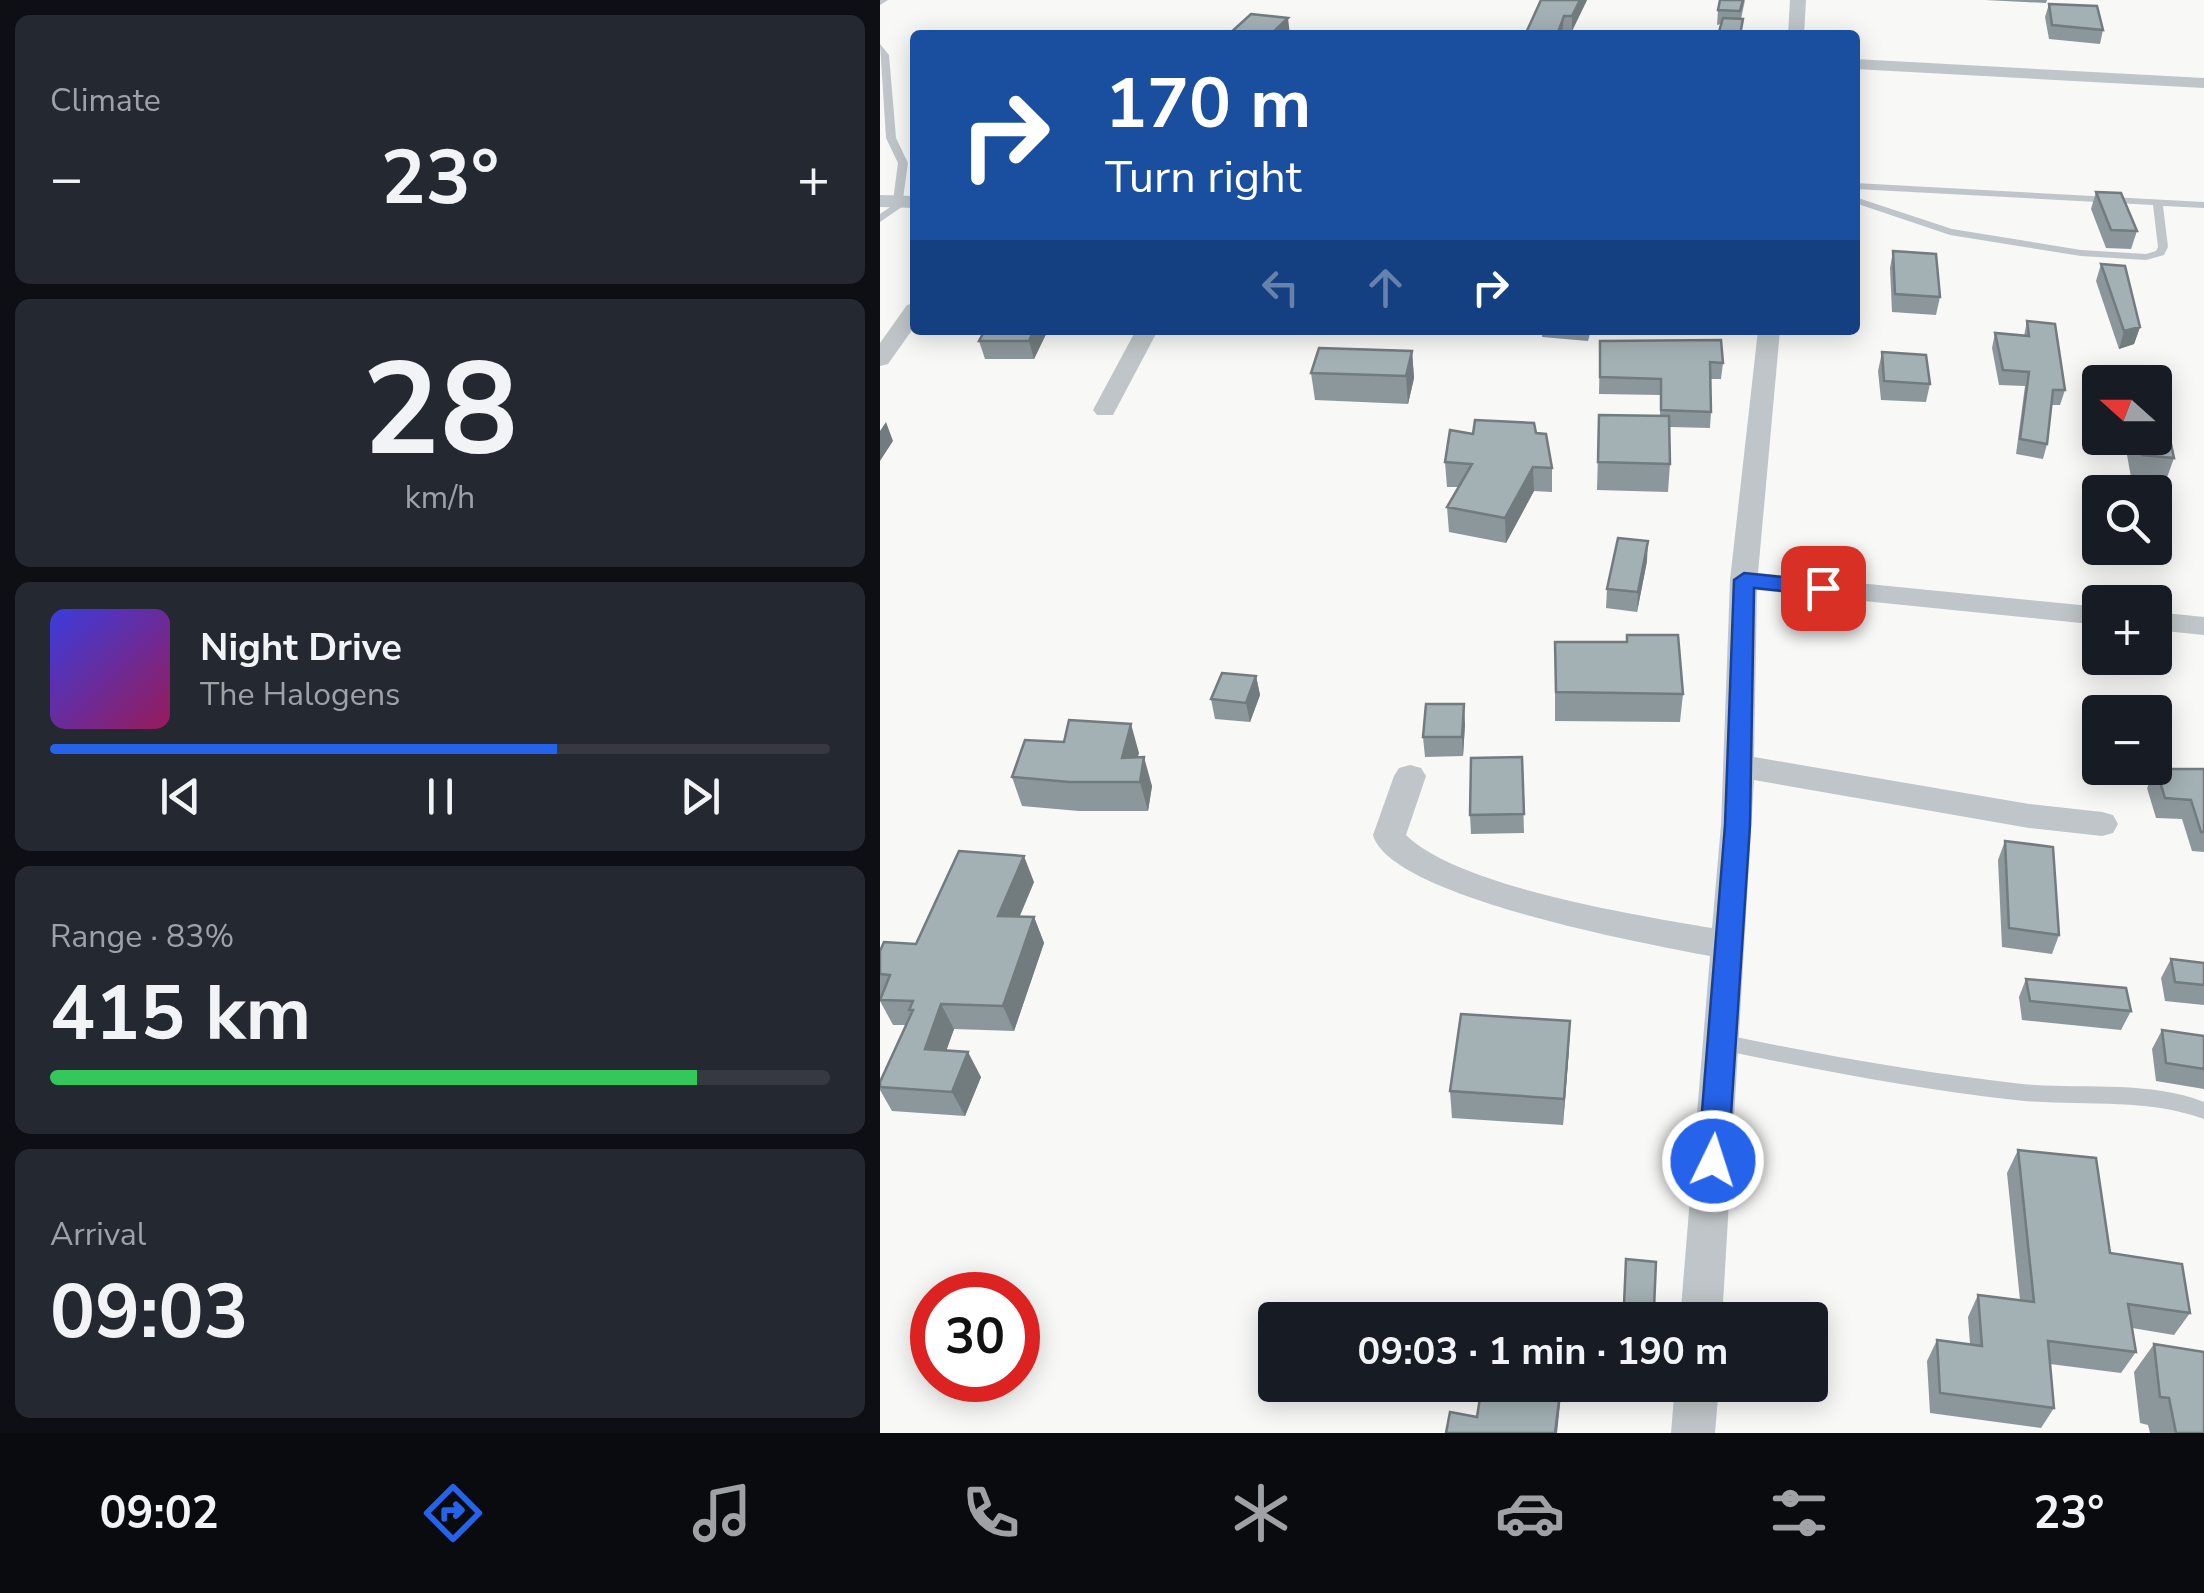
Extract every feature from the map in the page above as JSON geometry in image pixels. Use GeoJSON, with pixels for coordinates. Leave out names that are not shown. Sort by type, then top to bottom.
{"type":"FeatureCollection","features":[{"type":"Feature","properties":{"kind":"street"},"geometry":{"type":"LineString","coordinates":[[1796,30],[1798,0]]}},
{"type":"Feature","properties":{"kind":"street"},"geometry":{"type":"LineString","coordinates":[[1860,64],[2204,82]]}},
{"type":"Feature","properties":{"kind":"street"},"geometry":{"type":"LineString","coordinates":[[880,359],[910,317]]}},
{"type":"Feature","properties":{"kind":"street"},"geometry":{"type":"LineString","coordinates":[[1105,410],[1144,335]]}},
{"type":"Feature","properties":{"kind":"street"},"geometry":{"type":"LineString","coordinates":[[1703,1302],[1739,766],[1744,580],[1768,335]]}},
{"type":"Feature","properties":{"kind":"street"},"geometry":{"type":"LineString","coordinates":[[1744,580],[2082,614]]}},
{"type":"Feature","properties":{"kind":"street"},"geometry":{"type":"LineString","coordinates":[[2172,623],[2204,626]]}},
{"type":"Feature","properties":{"kind":"street"},"geometry":{"type":"LineString","coordinates":[[1739,766],[2029,816],[2102,824]]}},
{"type":"Feature","properties":{"kind":"street"},"geometry":{"type":"LineString","coordinates":[[1410,776],[1389,830],[1391,842],[1404,855],[1500,892],[1645,931],[1728,946]]}},
{"type":"Feature","properties":{"kind":"street"},"geometry":{"type":"LineString","coordinates":[[1693,1433],[1696,1402]]}},
{"type":"Feature","properties":{"kind":"lane"},"geometry":{"type":"LineString","coordinates":[[880,46],[885,55],[891,138],[903,163],[899,202],[880,219]]}},
{"type":"Feature","properties":{"kind":"lane"},"geometry":{"type":"LineString","coordinates":[[1860,186],[2204,205]]}},
{"type":"Feature","properties":{"kind":"lane"},"geometry":{"type":"LineString","coordinates":[[1860,202],[1950,232],[2081,252],[2146,256],[2160,254],[2163,248],[2158,202]]}},
{"type":"Feature","properties":{"kind":"lane"},"geometry":{"type":"LineString","coordinates":[[1722,1042],[1856,1070],[2035,1094],[2172,1101],[2191,1104],[2204,1112]]}},
{"type":"Feature","properties":{"kind":"building"},"geometry":{"type":"Polygon","coordinates":[[[1541,0],[1580,0],[1572,16],[1564,16],[1559,30],[1527,30],[1541,0]]]}},
{"type":"Feature","properties":{"kind":"building"},"geometry":{"type":"Polygon","coordinates":[[[1720,0],[1743,0],[1740,11],[1718,10],[1720,0]]]}},
{"type":"Feature","properties":{"kind":"building"},"geometry":{"type":"Polygon","coordinates":[[[2049,4],[2097,6],[2103,30],[2052,25],[2049,4]]]}},
{"type":"Feature","properties":{"kind":"building"},"geometry":{"type":"Polygon","coordinates":[[[1251,14],[1288,18],[1275,30],[1233,30],[1251,14]]]}},
{"type":"Feature","properties":{"kind":"building"},"geometry":{"type":"Polygon","coordinates":[[[1723,18],[1743,19],[1741,30],[1719,30],[1723,18]]]}},
{"type":"Feature","properties":{"kind":"building"},"geometry":{"type":"Polygon","coordinates":[[[2096,192],[2121,193],[2137,231],[2111,230],[2096,192]]]}},
{"type":"Feature","properties":{"kind":"building"},"geometry":{"type":"Polygon","coordinates":[[[1893,251],[1936,254],[1940,297],[1895,294],[1893,251]]]}},
{"type":"Feature","properties":{"kind":"building"},"geometry":{"type":"Polygon","coordinates":[[[2101,264],[2125,266],[2140,327],[2124,331],[2101,264]]]}},
{"type":"Feature","properties":{"kind":"building"},"geometry":{"type":"Polygon","coordinates":[[[2027,321],[2055,324],[2065,390],[2053,390],[2047,444],[2020,439],[2029,372],[2003,370],[1995,333],[2029,336],[2027,321]]]}},
{"type":"Feature","properties":{"kind":"building"},"geometry":{"type":"Polygon","coordinates":[[[982,335],[1032,335],[1029,341],[979,341],[982,335]]]}},
{"type":"Feature","properties":{"kind":"building"},"geometry":{"type":"Polygon","coordinates":[[[1721,340],[1723,363],[1710,362],[1711,412],[1661,410],[1661,379],[1600,377],[1600,341],[1721,340]]]}},
{"type":"Feature","properties":{"kind":"building"},"geometry":{"type":"Polygon","coordinates":[[[1319,348],[1412,351],[1406,376],[1311,373],[1319,348]]]}},
{"type":"Feature","properties":{"kind":"building"},"geometry":{"type":"Polygon","coordinates":[[[1882,352],[1926,355],[1930,384],[1884,381],[1882,352]]]}},
{"type":"Feature","properties":{"kind":"building"},"geometry":{"type":"Polygon","coordinates":[[[1599,415],[1669,416],[1670,464],[1598,462],[1599,415]]]}},
{"type":"Feature","properties":{"kind":"building"},"geometry":{"type":"Polygon","coordinates":[[[1475,420],[1534,423],[1536,433],[1546,434],[1552,468],[1533,467],[1505,518],[1447,507],[1472,464],[1445,462],[1450,430],[1473,434],[1475,420]]]}},
{"type":"Feature","properties":{"kind":"building"},"geometry":{"type":"Polygon","coordinates":[[[1618,538],[1648,541],[1638,592],[1607,589],[1618,538]]]}},
{"type":"Feature","properties":{"kind":"building"},"geometry":{"type":"Polygon","coordinates":[[[1627,635],[1678,635],[1683,694],[1556,692],[1555,642],[1627,642],[1627,635]]]}},
{"type":"Feature","properties":{"kind":"building"},"geometry":{"type":"Polygon","coordinates":[[[1222,673],[1256,676],[1246,703],[1211,699],[1222,673]]]}},
{"type":"Feature","properties":{"kind":"building"},"geometry":{"type":"Polygon","coordinates":[[[1426,704],[1464,704],[1462,737],[1423,737],[1426,704]]]}},
{"type":"Feature","properties":{"kind":"building"},"geometry":{"type":"Polygon","coordinates":[[[1069,720],[1131,724],[1122,758],[1144,757],[1140,782],[1012,777],[1025,740],[1064,742],[1069,720]]]}},
{"type":"Feature","properties":{"kind":"building"},"geometry":{"type":"Polygon","coordinates":[[[1522,757],[1524,814],[1470,815],[1471,758],[1522,757]]]}},
{"type":"Feature","properties":{"kind":"building"},"geometry":{"type":"Polygon","coordinates":[[[2172,769],[2204,769],[2204,832],[2191,800],[2165,798],[2161,785],[2172,785],[2172,769]]]}},
{"type":"Feature","properties":{"kind":"building"},"geometry":{"type":"Polygon","coordinates":[[[2005,841],[2053,847],[2059,935],[2009,928],[2005,841]]]}},
{"type":"Feature","properties":{"kind":"building"},"geometry":{"type":"Polygon","coordinates":[[[959,851],[1024,856],[998,916],[1034,917],[1003,1006],[941,1004],[925,1049],[968,1052],[952,1092],[880,1087],[913,1010],[909,1010],[913,1001],[880,1000],[890,975],[880,974],[880,951],[884,942],[916,944],[959,851]]]}},
{"type":"Feature","properties":{"kind":"building"},"geometry":{"type":"Polygon","coordinates":[[[2171,959],[2204,963],[2204,985],[2175,982],[2171,959]]]}},
{"type":"Feature","properties":{"kind":"building"},"geometry":{"type":"Polygon","coordinates":[[[2026,979],[2126,988],[2131,1011],[2030,1001],[2026,979]]]}},
{"type":"Feature","properties":{"kind":"building"},"geometry":{"type":"Polygon","coordinates":[[[1461,1014],[1570,1021],[1564,1099],[1450,1091],[1461,1014]]]}},
{"type":"Feature","properties":{"kind":"building"},"geometry":{"type":"Polygon","coordinates":[[[2162,1030],[2204,1036],[2204,1069],[2166,1063],[2162,1030]]]}},
{"type":"Feature","properties":{"kind":"building"},"geometry":{"type":"Polygon","coordinates":[[[2018,1150],[2096,1158],[2110,1253],[2182,1264],[2190,1313],[2128,1304],[2136,1352],[2048,1341],[2054,1408],[1940,1393],[1937,1340],[1982,1346],[1978,1295],[2034,1302],[2018,1150]]]}},
{"type":"Feature","properties":{"kind":"building"},"geometry":{"type":"Polygon","coordinates":[[[1626,1259],[1656,1262],[1654,1302],[1624,1302],[1626,1259]]]}},
{"type":"Feature","properties":{"kind":"building"},"geometry":{"type":"Polygon","coordinates":[[[2154,1344],[2204,1352],[2204,1433],[2176,1433],[2169,1398],[2160,1397],[2154,1344]]]}},
{"type":"Feature","properties":{"kind":"building"},"geometry":{"type":"Polygon","coordinates":[[[1479,1402],[1559,1402],[1555,1433],[1446,1433],[1450,1412],[1477,1417],[1479,1402]]]}},
{"type":"Feature","properties":{"kind":"route"},"geometry":{"type":"LineString","coordinates":[[1713,1161],[1738,825],[1739,657],[1744,580],[1823,588]]}}]}
